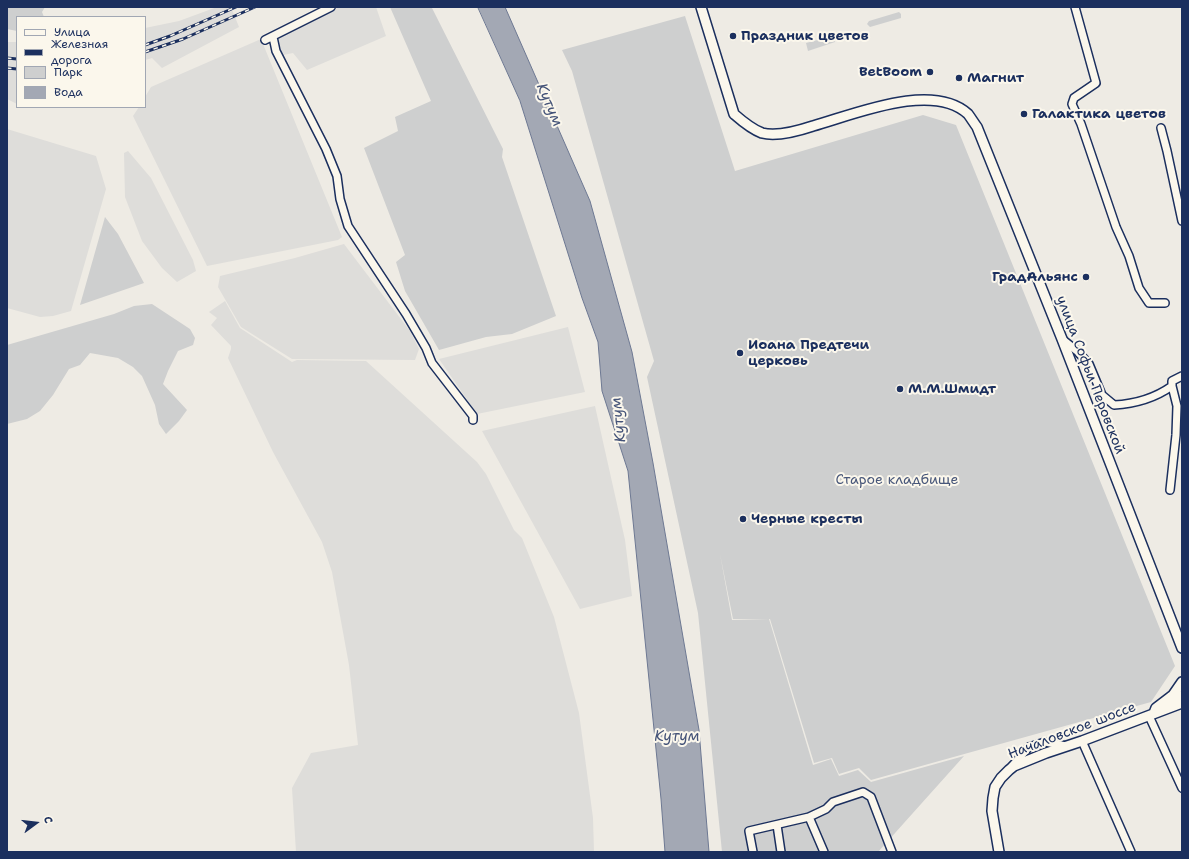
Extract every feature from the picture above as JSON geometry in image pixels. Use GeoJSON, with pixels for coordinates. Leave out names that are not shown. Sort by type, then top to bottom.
{"type":"FeatureCollection","features":[{"type":"Feature","properties":{"kind":"main road","name":"улица Софьи Перовской"},"geometry":{"type":"LineString","coordinates":[[701,7],[734,114],[747,125],[762,133],[780,134],[799,130],[901,101],[932,100],[954,106],[968,115],[977,127],[1062,339],[1182,648]]}},
{"type":"Feature","properties":{"kind":"main road"},"geometry":{"type":"LineString","coordinates":[[1151,715],[1156,708],[1173,695],[1182,682]]}},
{"type":"Feature","properties":{"kind":"main road"},"geometry":{"type":"LineString","coordinates":[[1151,715],[1182,696]]}},
{"type":"Feature","properties":{"kind":"main road","name":"Началовское шоссе"},"geometry":{"type":"LineString","coordinates":[[999,852],[992,811],[992,798],[995,787],[1009,770],[1014,766],[1182,703]]}},
{"type":"Feature","properties":{"kind":"main road"},"geometry":{"type":"LineString","coordinates":[[1151,715],[1182,708]]}},
{"type":"Feature","properties":{"kind":"street"},"geometry":{"type":"LineString","coordinates":[[265,40],[331,7]]}},
{"type":"Feature","properties":{"kind":"street"},"geometry":{"type":"LineString","coordinates":[[1075,7],[1096,83],[1074,98],[1072,104],[1081,124],[1116,227],[1129,256],[1139,288],[1149,303],[1165,303]]}},
{"type":"Feature","properties":{"kind":"street"},"geometry":{"type":"LineString","coordinates":[[273,37],[276,51],[326,149],[337,176],[340,199],[348,226],[406,314],[426,348],[432,363],[473,416],[473,420]]}},
{"type":"Feature","properties":{"kind":"street"},"geometry":{"type":"LineString","coordinates":[[1160,128],[1167,151],[1182,221]]}},
{"type":"Feature","properties":{"kind":"street"},"geometry":{"type":"LineString","coordinates":[[1062,339],[1077,351],[1089,364],[1102,395],[1114,406],[1127,404],[1164,391],[1172,386]]}},
{"type":"Feature","properties":{"kind":"street"},"geometry":{"type":"LineString","coordinates":[[1170,490],[1176,435],[1177,406],[1172,381],[1182,376]]}},
{"type":"Feature","properties":{"kind":"street"},"geometry":{"type":"LineString","coordinates":[[1151,715],[1182,788]]}},
{"type":"Feature","properties":{"kind":"street"},"geometry":{"type":"LineString","coordinates":[[1082,741],[1131,852]]}},
{"type":"Feature","properties":{"kind":"street"},"geometry":{"type":"LineString","coordinates":[[753,852],[749,831],[809,817],[826,810],[833,802],[863,792],[871,797],[892,852]]}},
{"type":"Feature","properties":{"kind":"street"},"geometry":{"type":"LineString","coordinates":[[809,817],[824,852]]}},
{"type":"Feature","properties":{"kind":"street"},"geometry":{"type":"LineString","coordinates":[[777,825],[782,852]]}},
{"type":"Feature","properties":{"kind":"shaded area"},"geometry":{"type":"Polygon","coordinates":[[[217,7],[231,7],[239,27],[162,68],[152,58],[146,60],[146,28],[179,21],[217,7]]]}},
{"type":"Feature","properties":{"kind":"shaded area"},"geometry":{"type":"Polygon","coordinates":[[[339,7],[376,7],[386,36],[307,70],[293,53],[283,55],[277,39],[339,7]]]}},
{"type":"Feature","properties":{"kind":"shaded area"},"geometry":{"type":"Polygon","coordinates":[[[261,39],[342,237],[338,240],[207,266],[133,116],[138,108],[146,108],[146,95],[151,87],[261,39]]]}},
{"type":"Feature","properties":{"kind":"shaded area"},"geometry":{"type":"Polygon","coordinates":[[[7,42],[16,42],[16,104],[7,99],[7,42]]]}},
{"type":"Feature","properties":{"kind":"shaded area"},"geometry":{"type":"Polygon","coordinates":[[[7,129],[96,156],[106,189],[71,311],[53,316],[40,317],[7,308],[7,129]]]}},
{"type":"Feature","properties":{"kind":"shaded area"},"geometry":{"type":"Polygon","coordinates":[[[128,151],[151,178],[193,260],[196,271],[177,282],[162,268],[142,241],[125,197],[124,153],[128,151]]]}},
{"type":"Feature","properties":{"kind":"shaded area"},"geometry":{"type":"Polygon","coordinates":[[[344,244],[410,331],[419,349],[415,360],[292,359],[241,327],[218,287],[220,276],[295,258],[344,244]]]}},
{"type":"Feature","properties":{"kind":"shaded area"},"geometry":{"type":"Polygon","coordinates":[[[225,301],[240,328],[292,362],[297,360],[366,361],[477,462],[486,474],[514,530],[522,538],[554,617],[579,713],[593,818],[594,852],[296,852],[292,788],[311,753],[358,745],[349,665],[332,572],[322,542],[273,452],[228,358],[231,346],[211,325],[217,318],[209,312],[225,301]]]}},
{"type":"Feature","properties":{"kind":"shaded area"},"geometry":{"type":"Polygon","coordinates":[[[568,327],[585,392],[477,414],[439,359],[568,327]]]}},
{"type":"Feature","properties":{"kind":"shaded area"},"geometry":{"type":"Polygon","coordinates":[[[595,406],[625,540],[632,596],[580,609],[482,431],[595,406]]]}},
{"type":"Feature","properties":{"kind":"green space"},"geometry":{"type":"Polygon","coordinates":[[[45,7],[42,12],[44,16],[16,16],[16,31],[7,29],[7,8],[45,7]]]}},
{"type":"Feature","properties":{"kind":"green space"},"geometry":{"type":"Polygon","coordinates":[[[390,7],[432,8],[503,149],[502,157],[556,316],[512,334],[486,337],[439,350],[405,291],[396,262],[405,255],[364,148],[398,131],[395,117],[431,101],[390,7]]]}},
{"type":"Feature","properties":{"kind":"green space"},"geometry":{"type":"Polygon","coordinates":[[[899,12],[901,14],[901,18],[870,27],[867,24],[869,21],[899,12]]]}},
{"type":"Feature","properties":{"kind":"green space","name":"Старое кладбище"},"geometry":{"type":"Polygon","coordinates":[[[685,16],[735,171],[923,115],[956,125],[1175,666],[1151,702],[871,780],[859,768],[839,774],[832,758],[814,763],[769,619],[813,765],[831,759],[839,776],[858,770],[871,782],[964,756],[878,852],[722,852],[698,613],[647,377],[654,361],[572,71],[562,50],[685,16]],[[720,554],[732,620],[769,619],[733,619],[720,554]]]}},
{"type":"Feature","properties":{"kind":"green space"},"geometry":{"type":"Polygon","coordinates":[[[833,36],[835,42],[808,51],[806,43],[833,36]]]}},
{"type":"Feature","properties":{"kind":"green space"},"geometry":{"type":"Polygon","coordinates":[[[105,217],[118,234],[144,283],[80,305],[105,217]]]}},
{"type":"Feature","properties":{"kind":"green space"},"geometry":{"type":"Polygon","coordinates":[[[152,304],[190,329],[195,338],[193,345],[178,351],[163,384],[187,410],[179,421],[166,434],[159,424],[155,405],[142,376],[133,367],[118,358],[90,353],[80,365],[69,369],[53,395],[40,411],[27,419],[7,424],[7,345],[114,314],[134,306],[152,304]]]}},
{"type":"Feature","properties":{"kind":"water","name":"Кутум"},"geometry":{"type":"Polygon","coordinates":[[[478,7],[505,7],[590,201],[632,352],[653,463],[699,730],[709,852],[665,852],[628,471],[602,391],[598,342],[582,298],[520,101],[478,7]]]}},
{"type":"Feature","properties":{"kind":"railway"},"geometry":{"type":"LineString","coordinates":[[146,45],[170,36],[236,7]]}},
{"type":"Feature","properties":{"kind":"railway"},"geometry":{"type":"LineString","coordinates":[[146,52],[183,39],[255,7]]}},
{"type":"Feature","properties":{"kind":"railway"},"geometry":{"type":"LineString","coordinates":[[7,58],[16,59]]}},
{"type":"Feature","properties":{"kind":"railway"},"geometry":{"type":"LineString","coordinates":[[7,68],[16,69]]}},
{"type":"Feature","properties":{"kind":"place","name":"Праздник цветов"},"geometry":{"type":"Point","coordinates":[733,36]}},
{"type":"Feature","properties":{"kind":"place","name":"BetBoom"},"geometry":{"type":"Point","coordinates":[930,72]}},
{"type":"Feature","properties":{"kind":"place","name":"Магнит"},"geometry":{"type":"Point","coordinates":[959,78]}},
{"type":"Feature","properties":{"kind":"place","name":"Галактика цветов"},"geometry":{"type":"Point","coordinates":[1024,114]}},
{"type":"Feature","properties":{"kind":"place","name":"ГрадАльянс"},"geometry":{"type":"Point","coordinates":[1086,277]}},
{"type":"Feature","properties":{"kind":"place","name":"Иоана Предтечи церковь"},"geometry":{"type":"Point","coordinates":[740,353]}},
{"type":"Feature","properties":{"kind":"place","name":"М.М.Шмидт"},"geometry":{"type":"Point","coordinates":[900,389]}},
{"type":"Feature","properties":{"kind":"place","name":"Черные кресты"},"geometry":{"type":"Point","coordinates":[743,519]}}]}
